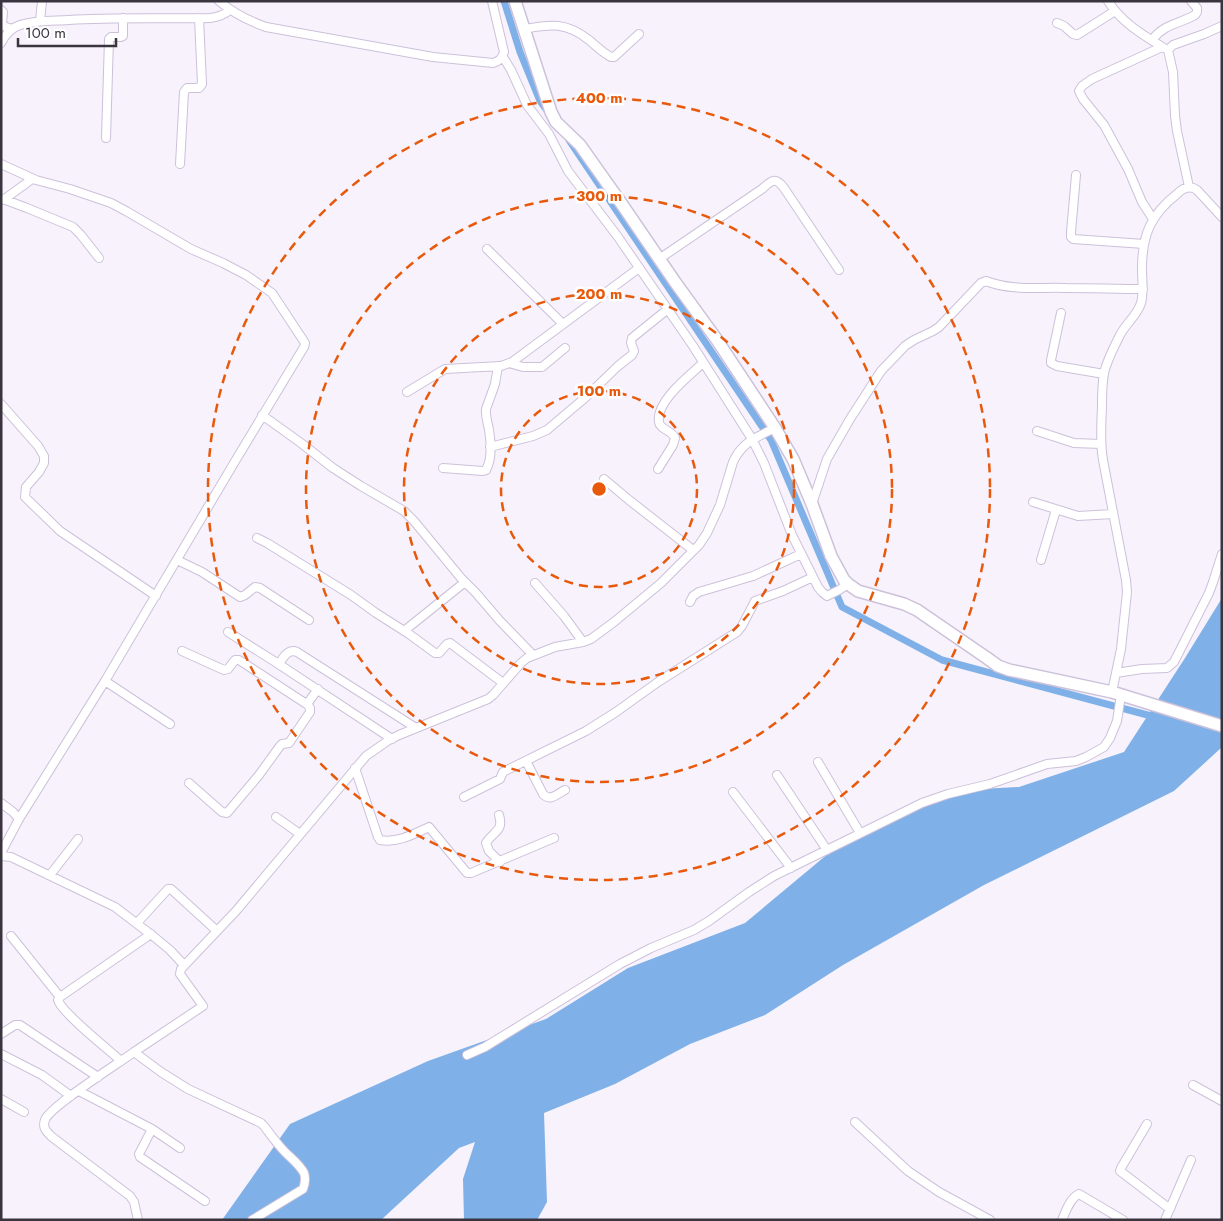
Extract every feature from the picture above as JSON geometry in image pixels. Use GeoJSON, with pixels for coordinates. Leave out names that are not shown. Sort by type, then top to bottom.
{"type":"FeatureCollection","features":[{"type":"Feature","properties":{"kind":"street"},"geometry":{"type":"LineString","coordinates":[[40,21],[42,1]]}},
{"type":"Feature","properties":{"kind":"street"},"geometry":{"type":"LineString","coordinates":[[219,1],[227,9],[266,27],[416,54],[493,63],[503,57],[504,47],[492,1]]}},
{"type":"Feature","properties":{"kind":"street"},"geometry":{"type":"LineString","coordinates":[[516,1],[556,122],[580,145],[622,203],[717,340],[772,429],[793,459],[844,587]]}},
{"type":"Feature","properties":{"kind":"street"},"geometry":{"type":"LineString","coordinates":[[1108,1],[1130,26],[1165,49],[1173,72],[1177,131],[1189,188]]}},
{"type":"Feature","properties":{"kind":"street"},"geometry":{"type":"LineString","coordinates":[[1152,40],[1165,27],[1195,15],[1197,8],[1191,1]]}},
{"type":"Feature","properties":{"kind":"street"},"geometry":{"type":"LineString","coordinates":[[1,43],[12,29],[19,25],[40,21],[105,18],[218,17],[227,9]]}},
{"type":"Feature","properties":{"kind":"street"},"geometry":{"type":"LineString","coordinates":[[1,10],[3,12],[3,26],[12,29]]}},
{"type":"Feature","properties":{"kind":"street"},"geometry":{"type":"LineString","coordinates":[[1057,23],[1077,35],[1115,11]]}},
{"type":"Feature","properties":{"kind":"street"},"geometry":{"type":"LineString","coordinates":[[106,138],[109,39],[122,36],[123,18]]}},
{"type":"Feature","properties":{"kind":"street"},"geometry":{"type":"LineString","coordinates":[[180,164],[184,92],[187,88],[199,88],[202,84],[199,18]]}},
{"type":"Feature","properties":{"kind":"street"},"geometry":{"type":"LineString","coordinates":[[524,29],[548,25],[568,27],[577,31],[611,58],[639,34]]}},
{"type":"Feature","properties":{"kind":"street"},"geometry":{"type":"LineString","coordinates":[[1153,219],[1142,202],[1128,170],[1104,125],[1083,99],[1079,91],[1082,86],[1092,79],[1222,26]]}},
{"type":"Feature","properties":{"kind":"street"},"geometry":{"type":"LineString","coordinates":[[503,57],[527,105],[549,134],[568,171],[618,237],[668,309],[752,439],[801,554],[822,592],[827,596],[844,587],[904,604],[917,610],[1004,668],[1119,694],[1222,726]]}},
{"type":"Feature","properties":{"kind":"street"},"geometry":{"type":"LineString","coordinates":[[1,164],[32,178],[111,203],[191,249],[246,274],[270,290],[305,343],[156,596],[20,819],[1,854],[50,875],[115,907],[151,934],[184,965]]}},
{"type":"Feature","properties":{"kind":"street"},"geometry":{"type":"LineString","coordinates":[[1076,175],[1070,232],[1073,240],[1144,244]]}},
{"type":"Feature","properties":{"kind":"street"},"geometry":{"type":"LineString","coordinates":[[2,200],[32,178]]}},
{"type":"Feature","properties":{"kind":"street"},"geometry":{"type":"LineString","coordinates":[[660,259],[771,181],[776,181],[784,188],[839,270]]}},
{"type":"Feature","properties":{"kind":"street"},"geometry":{"type":"LineString","coordinates":[[467,1055],[485,1047],[636,955],[702,925],[762,883],[922,803],[990,784],[1047,764],[1076,761],[1104,747],[1118,721],[1119,694],[1116,673],[1127,592],[1102,460],[1102,388],[1104,374],[1107,362],[1120,334],[1138,311],[1143,289],[1144,244],[1153,219],[1160,208],[1184,188],[1193,188],[1222,217]]}},
{"type":"Feature","properties":{"kind":"street"},"geometry":{"type":"LineString","coordinates":[[2,200],[73,227],[99,258]]}},
{"type":"Feature","properties":{"kind":"street"},"geometry":{"type":"LineString","coordinates":[[487,249],[563,324]]}},
{"type":"Feature","properties":{"kind":"street"},"geometry":{"type":"LineString","coordinates":[[407,392],[445,368],[498,366],[509,363],[639,268]]}},
{"type":"Feature","properties":{"kind":"street"},"geometry":{"type":"LineString","coordinates":[[812,504],[827,459],[881,371],[905,346],[939,327],[981,283],[986,281],[1011,288],[1143,289]]}},
{"type":"Feature","properties":{"kind":"street"},"geometry":{"type":"LineString","coordinates":[[490,447],[533,436],[547,430],[632,355],[634,350],[631,343],[632,338],[668,309]]}},
{"type":"Feature","properties":{"kind":"street"},"geometry":{"type":"LineString","coordinates":[[1061,313],[1051,363],[1057,366],[1104,374]]}},
{"type":"Feature","properties":{"kind":"street"},"geometry":{"type":"LineString","coordinates":[[509,363],[523,367],[542,366],[565,348]]}},
{"type":"Feature","properties":{"kind":"street"},"geometry":{"type":"LineString","coordinates":[[658,469],[675,438],[672,433],[659,424],[663,404],[668,396],[703,363]]}},
{"type":"Feature","properties":{"kind":"street"},"geometry":{"type":"LineString","coordinates":[[443,468],[486,470],[488,467],[490,447],[489,430],[485,414],[498,366]]}},
{"type":"Feature","properties":{"kind":"street"},"geometry":{"type":"LineString","coordinates":[[1,404],[38,446],[44,456],[44,463],[39,472],[26,487],[25,497],[60,531],[156,596]]}},
{"type":"Feature","properties":{"kind":"street"},"geometry":{"type":"LineString","coordinates":[[262,416],[333,468],[404,511],[465,582],[533,655]]}},
{"type":"Feature","properties":{"kind":"street"},"geometry":{"type":"LineString","coordinates":[[138,1220],[134,1202],[130,1196],[52,1137],[44,1128],[46,1118],[60,1104],[79,1090],[203,1006],[180,974],[181,969],[254,891],[366,756],[392,739],[488,699],[521,664],[533,655],[555,647],[583,642],[599,634],[645,597],[703,540],[716,516],[736,455],[752,439],[772,429]]}},
{"type":"Feature","properties":{"kind":"street"},"geometry":{"type":"LineString","coordinates":[[1038,432],[1074,442],[1101,444]]}},
{"type":"Feature","properties":{"kind":"street"},"geometry":{"type":"LineString","coordinates":[[604,479],[694,550]]}},
{"type":"Feature","properties":{"kind":"street"},"geometry":{"type":"LineString","coordinates":[[1033,502],[1078,516],[1113,514]]}},
{"type":"Feature","properties":{"kind":"street"},"geometry":{"type":"LineString","coordinates":[[1041,560],[1056,510]]}},
{"type":"Feature","properties":{"kind":"street"},"geometry":{"type":"LineString","coordinates":[[257,538],[351,595],[435,653],[439,653],[447,644],[452,644],[503,684]]}},
{"type":"Feature","properties":{"kind":"street"},"geometry":{"type":"LineString","coordinates":[[690,602],[693,596],[699,592],[753,576],[801,554]]}},
{"type":"Feature","properties":{"kind":"street"},"geometry":{"type":"LineString","coordinates":[[1116,673],[1167,668],[1174,662],[1209,593],[1222,554]]}},
{"type":"Feature","properties":{"kind":"street"},"geometry":{"type":"LineString","coordinates":[[177,560],[202,572],[240,597],[255,587],[260,588],[309,620]]}},
{"type":"Feature","properties":{"kind":"street"},"geometry":{"type":"LineString","coordinates":[[464,797],[500,779],[503,772],[601,722],[658,682],[737,632],[752,605],[758,599],[783,591],[814,576]]}},
{"type":"Feature","properties":{"kind":"street"},"geometry":{"type":"LineString","coordinates":[[404,631],[465,582]]}},
{"type":"Feature","properties":{"kind":"street"},"geometry":{"type":"LineString","coordinates":[[534,582],[564,616],[583,642]]}},
{"type":"Feature","properties":{"kind":"street"},"geometry":{"type":"LineString","coordinates":[[228,632],[392,739]]}},
{"type":"Feature","properties":{"kind":"street"},"geometry":{"type":"LineString","coordinates":[[279,664],[293,650],[416,728]]}},
{"type":"Feature","properties":{"kind":"street"},"geometry":{"type":"LineString","coordinates":[[182,651],[224,670],[228,670],[235,660],[239,660],[308,704],[310,708],[310,712],[289,743],[280,746],[259,775],[227,813],[222,812],[189,783]]}},
{"type":"Feature","properties":{"kind":"street"},"geometry":{"type":"LineString","coordinates":[[105,681],[170,724]]}},
{"type":"Feature","properties":{"kind":"street"},"geometry":{"type":"LineString","coordinates":[[308,704],[318,689]]}},
{"type":"Feature","properties":{"kind":"street"},"geometry":{"type":"LineString","coordinates":[[526,761],[545,797],[550,798],[565,790]]}},
{"type":"Feature","properties":{"kind":"street"},"geometry":{"type":"LineString","coordinates":[[818,762],[860,834]]}},
{"type":"Feature","properties":{"kind":"street"},"geometry":{"type":"LineString","coordinates":[[355,768],[380,840],[403,838],[430,828],[467,873],[500,862],[554,838]]}},
{"type":"Feature","properties":{"kind":"street"},"geometry":{"type":"LineString","coordinates":[[777,774],[827,850]]}},
{"type":"Feature","properties":{"kind":"street"},"geometry":{"type":"LineString","coordinates":[[733,792],[791,868]]}},
{"type":"Feature","properties":{"kind":"street"},"geometry":{"type":"LineString","coordinates":[[1,803],[20,819]]}},
{"type":"Feature","properties":{"kind":"street"},"geometry":{"type":"LineString","coordinates":[[499,815],[501,821],[500,828],[486,843],[489,850],[500,862]]}},
{"type":"Feature","properties":{"kind":"street"},"geometry":{"type":"LineString","coordinates":[[276,817],[300,834]]}},
{"type":"Feature","properties":{"kind":"street"},"geometry":{"type":"LineString","coordinates":[[50,875],[78,839]]}},
{"type":"Feature","properties":{"kind":"street"},"geometry":{"type":"LineString","coordinates":[[137,923],[171,889],[217,931]]}},
{"type":"Feature","properties":{"kind":"street"},"geometry":{"type":"LineString","coordinates":[[121,1061],[74,1019],[58,1001],[60,997],[151,934]]}},
{"type":"Feature","properties":{"kind":"street"},"geometry":{"type":"LineString","coordinates":[[11,936],[60,997]]}},
{"type":"Feature","properties":{"kind":"street"},"geometry":{"type":"LineString","coordinates":[[1,1034],[15,1025],[20,1025],[98,1078]]}},
{"type":"Feature","properties":{"kind":"street"},"geometry":{"type":"LineString","coordinates":[[134,1052],[188,1089],[260,1123],[304,1173],[305,1184],[303,1189],[252,1220]]}},
{"type":"Feature","properties":{"kind":"street"},"geometry":{"type":"LineString","coordinates":[[1,1054],[42,1075],[71,1096]]}},
{"type":"Feature","properties":{"kind":"street"},"geometry":{"type":"LineString","coordinates":[[1193,1085],[1222,1101]]}},
{"type":"Feature","properties":{"kind":"street"},"geometry":{"type":"LineString","coordinates":[[79,1090],[152,1129],[180,1148]]}},
{"type":"Feature","properties":{"kind":"street"},"geometry":{"type":"LineString","coordinates":[[1,1098],[24,1112]]}},
{"type":"Feature","properties":{"kind":"street"},"geometry":{"type":"LineString","coordinates":[[855,1122],[908,1171],[940,1192],[990,1220]]}},
{"type":"Feature","properties":{"kind":"street"},"geometry":{"type":"LineString","coordinates":[[1147,1124],[1120,1171],[1170,1209]]}},
{"type":"Feature","properties":{"kind":"street"},"geometry":{"type":"LineString","coordinates":[[152,1129],[139,1154],[140,1157],[205,1201]]}},
{"type":"Feature","properties":{"kind":"street"},"geometry":{"type":"LineString","coordinates":[[1164,1220],[1191,1160]]}},
{"type":"Feature","properties":{"kind":"street"},"geometry":{"type":"LineString","coordinates":[[1062,1220],[1070,1203],[1079,1194],[1124,1220]]}},
{"type":"Feature","properties":{"kind":"water"},"geometry":{"type":"Polygon","coordinates":[[[1222,598],[1221,748],[1174,791],[984,885],[843,965],[765,1015],[690,1044],[615,1084],[544,1113],[547,1202],[537,1220],[464,1220],[463,1179],[475,1142],[459,1148],[381,1220],[222,1220],[290,1124],[428,1061],[546,1019],[628,968],[745,923],[847,838],[942,791],[1019,787],[1124,752],[1222,598]]]}},
{"type":"Feature","properties":{"kind":"waterway"},"geometry":{"type":"LineString","coordinates":[[504,1],[520,52],[540,101],[548,112]]}},
{"type":"Feature","properties":{"kind":"waterway"},"geometry":{"type":"LineString","coordinates":[[569,140],[771,440],[842,607],[942,660],[1155,717]]}}]}
